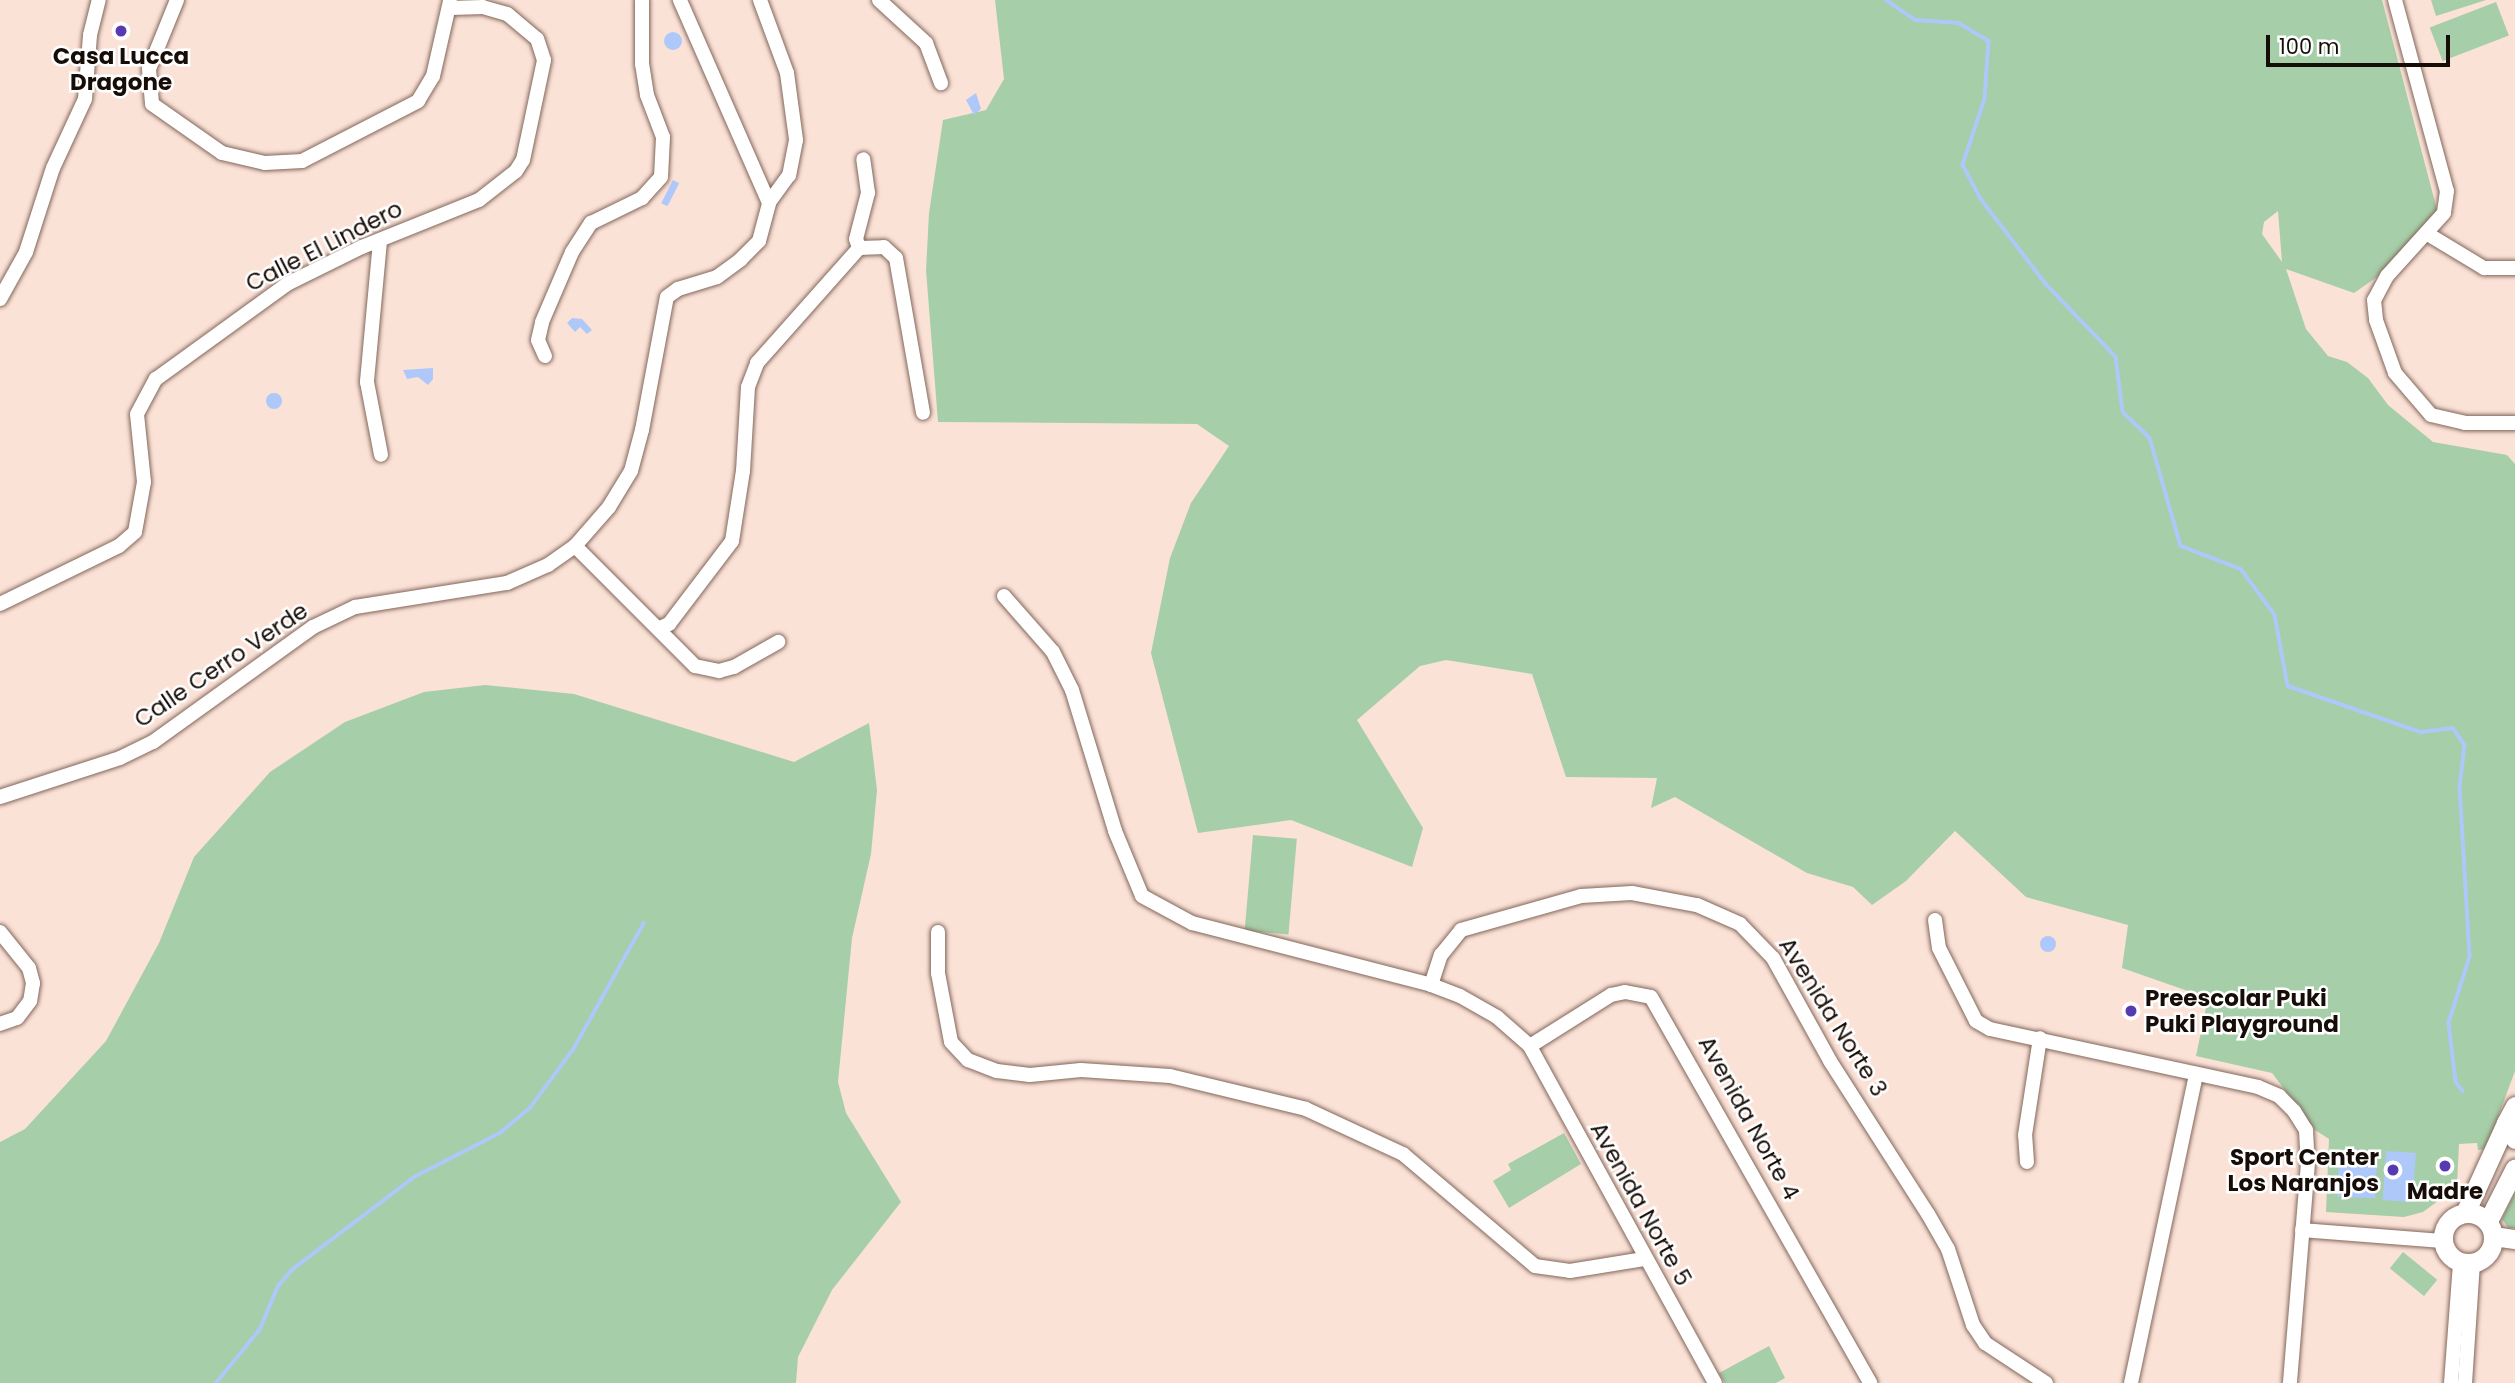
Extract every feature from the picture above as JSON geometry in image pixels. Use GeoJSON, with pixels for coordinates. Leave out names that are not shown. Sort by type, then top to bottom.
{"type":"FeatureCollection","features":[{"type":"Feature","properties":{"kind":"main road"},"geometry":{"type":"LineString","coordinates":[[2513,1116],[2465,1213],[2450,1219],[2442,1241],[2447,1254],[2466,1263],[2490,1250],[2490,1229],[2515,1168]]}},
{"type":"Feature","properties":{"kind":"main road"},"geometry":{"type":"LineString","coordinates":[[2465,1213],[2490,1229],[2515,1239]]}},
{"type":"Feature","properties":{"kind":"street"},"geometry":{"type":"LineString","coordinates":[[0,299],[26,252],[53,168],[85,99],[90,35],[99,0]]}},
{"type":"Feature","properties":{"kind":"street"},"geometry":{"type":"LineString","coordinates":[[177,0],[149,69],[152,104],[222,153],[265,163],[302,161],[418,101],[433,76],[450,4]]}},
{"type":"Feature","properties":{"kind":"street"},"geometry":{"type":"LineString","coordinates":[[545,356],[538,340],[542,322],[572,252],[592,223],[654,188],[663,170],[663,137],[646,96],[642,64],[642,0]]}},
{"type":"Feature","properties":{"kind":"street"},"geometry":{"type":"LineString","coordinates":[[680,0],[769,203]]}},
{"type":"Feature","properties":{"kind":"street"},"geometry":{"type":"LineString","coordinates":[[760,0],[787,73],[796,140],[789,175],[769,203]]}},
{"type":"Feature","properties":{"kind":"street"},"geometry":{"type":"LineString","coordinates":[[879,0],[926,43],[941,83]]}},
{"type":"Feature","properties":{"kind":"street"},"geometry":{"type":"LineString","coordinates":[[2395,0],[2447,191],[2444,213],[2387,276],[2374,300],[2376,320],[2395,373],[2431,415],[2465,423],[2515,423]]}},
{"type":"Feature","properties":{"kind":"street","name":"Calle El Lindero"},"geometry":{"type":"LineString","coordinates":[[0,604],[119,546],[135,532],[144,482],[137,414],[156,379],[287,284],[380,241],[479,200],[523,160],[544,60],[537,39],[507,14],[483,7],[450,4]]}},
{"type":"Feature","properties":{"kind":"street"},"geometry":{"type":"LineString","coordinates":[[859,248],[856,239],[868,193],[863,159]]}},
{"type":"Feature","properties":{"kind":"street","name":"Calle Cerro Verde"},"geometry":{"type":"LineString","coordinates":[[0,797],[120,758],[153,742],[313,627],[355,607],[507,583],[548,565],[575,546],[609,507],[631,471],[667,297],[678,289],[717,277],[740,260],[759,242],[769,203]]}},
{"type":"Feature","properties":{"kind":"street"},"geometry":{"type":"LineString","coordinates":[[2426,233],[2484,268],[2515,268]]}},
{"type":"Feature","properties":{"kind":"street"},"geometry":{"type":"LineString","coordinates":[[380,241],[367,382],[381,456]]}},
{"type":"Feature","properties":{"kind":"street"},"geometry":{"type":"LineString","coordinates":[[660,628],[668,624],[733,541],[743,471],[748,387],[757,363],[859,248],[884,247],[896,258],[923,413]]}},
{"type":"Feature","properties":{"kind":"street"},"geometry":{"type":"LineString","coordinates":[[575,546],[660,628],[695,666],[704,670],[734,667],[778,642]]}},
{"type":"Feature","properties":{"kind":"street"},"geometry":{"type":"LineString","coordinates":[[1004,596],[1053,652],[1072,690],[1115,831],[1142,896],[1192,923],[1431,985],[1461,996],[1497,1017],[1530,1046]]}},
{"type":"Feature","properties":{"kind":"street","name":"Avenida Norte 3"},"geometry":{"type":"LineString","coordinates":[[1431,985],[1445,947],[1461,930],[1581,896],[1656,897],[1697,905],[1740,924],[1773,958],[1824,1050],[1928,1214],[1948,1249],[1973,1325],[1985,1343],[2046,1383]]}},
{"type":"Feature","properties":{"kind":"street"},"geometry":{"type":"LineString","coordinates":[[1935,920],[1939,948],[1976,1021],[1990,1029],[2258,1087],[2279,1096],[2294,1111],[2308,1139],[2290,1383]]}},
{"type":"Feature","properties":{"kind":"street"},"geometry":{"type":"LineString","coordinates":[[0,932],[29,968],[33,984],[30,1001],[17,1018],[0,1024]]}},
{"type":"Feature","properties":{"kind":"street"},"geometry":{"type":"LineString","coordinates":[[938,932],[938,973],[951,1042],[968,1060],[997,1071],[1030,1075],[1081,1070],[1170,1076],[1306,1110],[1403,1154],[1535,1266],[1570,1271],[1644,1259]]}},
{"type":"Feature","properties":{"kind":"street","name":"Avenida Norte 4"},"geometry":{"type":"LineString","coordinates":[[1530,1046],[1611,995],[1625,992],[1651,997],[1870,1383]]}},
{"type":"Feature","properties":{"kind":"street"},"geometry":{"type":"LineString","coordinates":[[2027,1162],[2025,1135],[2040,1038]]}},
{"type":"Feature","properties":{"kind":"street","name":"Avenida Norte 5"},"geometry":{"type":"LineString","coordinates":[[1530,1046],[1644,1259],[1715,1383]]}},
{"type":"Feature","properties":{"kind":"street"},"geometry":{"type":"LineString","coordinates":[[2132,1383],[2196,1074]]}},
{"type":"Feature","properties":{"kind":"street"},"geometry":{"type":"LineString","coordinates":[[2302,1230],[2442,1241]]}},
{"type":"Feature","properties":{"kind":"street"},"geometry":{"type":"LineString","coordinates":[[2451,1383],[2466,1263]]}},
{"type":"Feature","properties":{"kind":"street"},"geometry":{"type":"LineString","coordinates":[[2465,1383],[2466,1263]]}},
{"type":"Feature","properties":{"kind":"green space"},"geometry":{"type":"Polygon","coordinates":[[[995,0],[2382,0],[2437,210],[2377,277],[2354,293],[2286,269],[2306,329],[2328,356],[2347,362],[2368,378],[2388,405],[2433,442],[2507,455],[2515,464],[2515,1071],[2486,1149],[2478,1150],[2477,1143],[2459,1144],[2457,1184],[2449,1183],[2442,1198],[2423,1212],[2404,1217],[2326,1212],[2329,1139],[2315,1130],[2272,1073],[2196,1056],[2208,998],[2122,968],[2128,925],[2026,897],[1955,831],[1906,881],[1872,905],[1853,887],[1807,873],[1675,797],[1651,808],[1657,778],[1566,777],[1532,674],[1446,660],[1420,666],[1357,720],[1423,828],[1412,867],[1291,820],[1198,833],[1151,653],[1170,558],[1191,503],[1229,446],[1197,424],[938,422],[926,270],[929,213],[943,120],[986,110],[1004,79],[995,0]],[[2278,211],[2264,222],[2262,234],[2282,262],[2278,211]]]}},
{"type":"Feature","properties":{"kind":"green space"},"geometry":{"type":"Polygon","coordinates":[[[2431,0],[2486,0],[2436,16],[2431,0]]]}},
{"type":"Feature","properties":{"kind":"green space"},"geometry":{"type":"Polygon","coordinates":[[[2496,2],[2509,36],[2443,61],[2430,27],[2496,2]]]}},
{"type":"Feature","properties":{"kind":"green space"},"geometry":{"type":"Polygon","coordinates":[[[485,685],[574,694],[794,762],[869,723],[877,790],[871,854],[852,938],[838,1082],[846,1113],[901,1202],[832,1290],[798,1357],[796,1383],[0,1383],[0,1142],[25,1129],[106,1041],[159,943],[194,857],[270,772],[345,722],[424,692],[485,685]]]}},
{"type":"Feature","properties":{"kind":"green space"},"geometry":{"type":"Polygon","coordinates":[[[1253,835],[1297,839],[1288,934],[1245,931],[1253,835]]]}},
{"type":"Feature","properties":{"kind":"green space"},"geometry":{"type":"Polygon","coordinates":[[[1564,1133],[1581,1164],[1509,1208],[1493,1181],[1511,1170],[1508,1164],[1564,1133]]]}},
{"type":"Feature","properties":{"kind":"green space"},"geometry":{"type":"Polygon","coordinates":[[[2515,1193],[2515,1228],[2508,1228],[2502,1219],[2515,1193]]]}},
{"type":"Feature","properties":{"kind":"green space"},"geometry":{"type":"Polygon","coordinates":[[[2403,1252],[2437,1280],[2424,1296],[2390,1268],[2403,1252]]]}},
{"type":"Feature","properties":{"kind":"green space"},"geometry":{"type":"Polygon","coordinates":[[[1769,1346],[1785,1378],[1776,1383],[1725,1383],[1719,1373],[1769,1346]]]}},
{"type":"Feature","properties":{"kind":"water"},"geometry":{"type":"Polygon","coordinates":[[[669,32],[677,32],[682,41],[680,48],[669,50],[664,45],[664,37],[669,32]]]}},
{"type":"Feature","properties":{"kind":"water"},"geometry":{"type":"Polygon","coordinates":[[[976,93],[981,109],[974,115],[966,100],[976,93]]]}},
{"type":"Feature","properties":{"kind":"water"},"geometry":{"type":"Polygon","coordinates":[[[673,180],[679,183],[667,206],[661,203],[673,180]]]}},
{"type":"Feature","properties":{"kind":"water"},"geometry":{"type":"Polygon","coordinates":[[[572,318],[582,319],[592,330],[587,334],[580,327],[575,332],[567,323],[572,318]]]}},
{"type":"Feature","properties":{"kind":"water"},"geometry":{"type":"Polygon","coordinates":[[[433,368],[433,379],[428,385],[418,377],[407,379],[403,370],[433,368]]]}},
{"type":"Feature","properties":{"kind":"water"},"geometry":{"type":"Polygon","coordinates":[[[271,393],[277,393],[282,401],[280,407],[271,409],[266,404],[266,398],[271,393]]]}},
{"type":"Feature","properties":{"kind":"water"},"geometry":{"type":"Polygon","coordinates":[[[2048,936],[2054,938],[2054,950],[2048,952],[2042,950],[2040,944],[2042,938],[2048,936]]]}},
{"type":"Feature","properties":{"kind":"water"},"geometry":{"type":"Polygon","coordinates":[[[2339,1151],[2377,1152],[2375,1198],[2337,1197],[2339,1151]]]}},
{"type":"Feature","properties":{"kind":"water"},"geometry":{"type":"Polygon","coordinates":[[[2386,1151],[2416,1153],[2413,1202],[2383,1200],[2386,1151]]]}},
{"type":"Feature","properties":{"kind":"waterway"},"geometry":{"type":"LineString","coordinates":[[1886,0],[1916,20],[1959,23],[1989,41],[1985,99],[1963,165],[1981,199],[2046,284],[2116,357],[2123,412],[2150,438],[2181,546],[2241,569],[2275,615],[2288,686],[2421,732],[2453,728],[2465,745],[2460,787],[2470,957],[2449,1023],[2456,1082],[2463,1091]]}},
{"type":"Feature","properties":{"kind":"waterway"},"geometry":{"type":"LineString","coordinates":[[216,1383],[260,1329],[278,1286],[293,1269],[414,1177],[500,1133],[530,1108],[574,1048],[644,923]]}},
{"type":"Feature","properties":{"kind":"place","name":"Casa Lucca Dragone"},"geometry":{"type":"Point","coordinates":[121,31]}},
{"type":"Feature","properties":{"kind":"place","name":"Preescolar Puki Puki Playground"},"geometry":{"type":"Point","coordinates":[2131,1011]}},
{"type":"Feature","properties":{"kind":"place","name":"Madre"},"geometry":{"type":"Point","coordinates":[2445,1166]}},
{"type":"Feature","properties":{"kind":"place","name":"Sport Center Los Naranjos"},"geometry":{"type":"Point","coordinates":[2393,1170]}}]}
